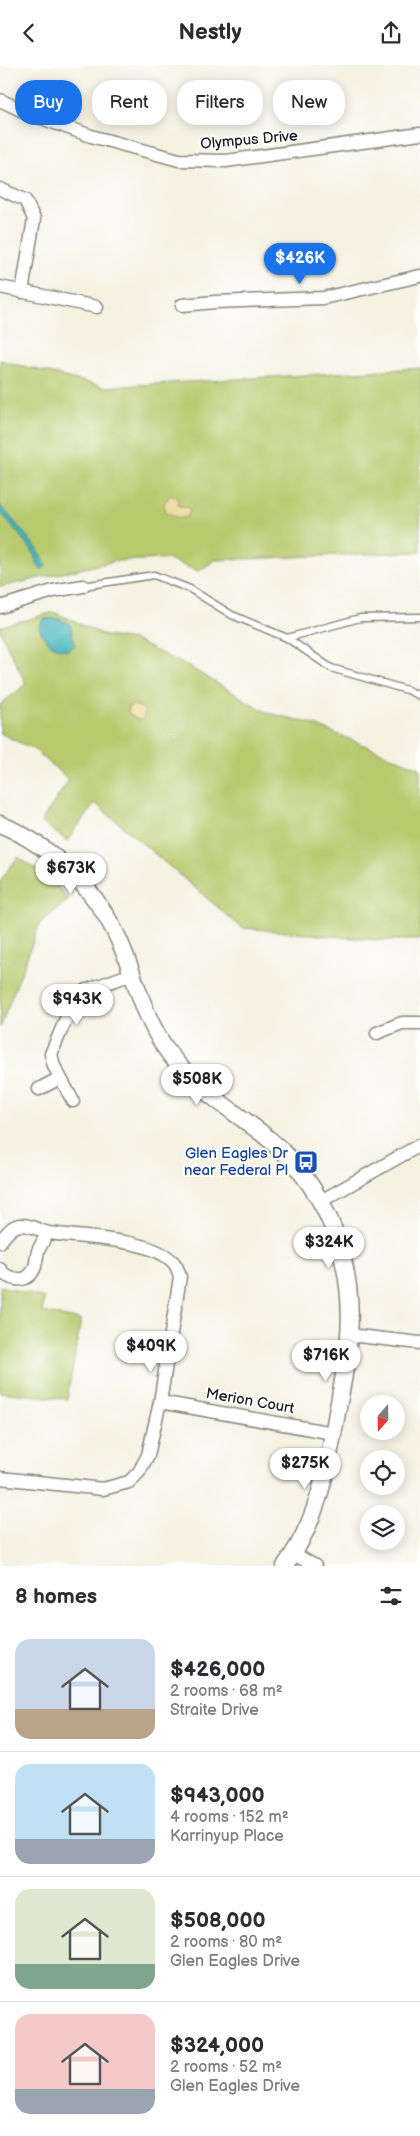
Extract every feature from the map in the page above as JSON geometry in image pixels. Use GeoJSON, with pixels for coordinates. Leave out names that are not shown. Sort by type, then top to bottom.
{"type":"FeatureCollection","features":[{"type":"Feature","properties":{"kind":"street","name":"Olympus Drive"},"geometry":{"type":"LineString","coordinates":[[0,100],[25,112],[91,137],[179,160],[226,161],[420,134]]}},
{"type":"Feature","properties":{"kind":"street"},"geometry":{"type":"LineString","coordinates":[[0,189],[25,199],[34,219],[22,292]]}},
{"type":"Feature","properties":{"kind":"street"},"geometry":{"type":"LineString","coordinates":[[182,305],[323,298],[420,276]]}},
{"type":"Feature","properties":{"kind":"street"},"geometry":{"type":"LineString","coordinates":[[0,287],[97,307]]}},
{"type":"Feature","properties":{"kind":"street"},"geometry":{"type":"LineString","coordinates":[[0,607],[53,591],[83,586]]}},
{"type":"Feature","properties":{"kind":"street"},"geometry":{"type":"LineString","coordinates":[[0,824],[42,848],[79,880],[104,912],[124,951],[152,1027],[179,1066],[210,1097],[274,1143],[302,1174],[321,1201],[334,1226],[343,1255],[350,1295],[349,1335],[333,1433],[318,1501],[310,1523],[290,1560],[315,1566]]}},
{"type":"Feature","properties":{"kind":"street"},"geometry":{"type":"LineString","coordinates":[[73,1101],[52,1061],[51,1054],[73,1002],[87,990],[132,974]]}},
{"type":"Feature","properties":{"kind":"street"},"geometry":{"type":"LineString","coordinates":[[377,1033],[402,1023],[420,1023]]}},
{"type":"Feature","properties":{"kind":"street"},"geometry":{"type":"LineString","coordinates":[[39,1089],[60,1078]]}},
{"type":"Feature","properties":{"kind":"street"},"geometry":{"type":"LineString","coordinates":[[321,1201],[420,1145]]}},
{"type":"Feature","properties":{"kind":"street"},"geometry":{"type":"LineString","coordinates":[[0,1242],[7,1232],[18,1225],[32,1226],[47,1233],[68,1234],[148,1247],[166,1256],[176,1265],[180,1277],[160,1402],[148,1455],[139,1472],[129,1482],[102,1489],[0,1478]]}},
{"type":"Feature","properties":{"kind":"street"},"geometry":{"type":"LineString","coordinates":[[0,1269],[12,1278],[19,1280],[27,1277],[33,1271],[38,1252],[47,1233]]}},
{"type":"Feature","properties":{"kind":"street"},"geometry":{"type":"LineString","coordinates":[[349,1335],[420,1343]]}},
{"type":"Feature","properties":{"kind":"street","name":"Merion Court"},"geometry":{"type":"LineString","coordinates":[[160,1402],[333,1433]]}},
{"type":"Feature","properties":{"kind":"lane"},"geometry":{"type":"LineString","coordinates":[[83,586],[154,575],[190,589],[232,615],[287,638],[331,668],[407,690],[420,696]]}},
{"type":"Feature","properties":{"kind":"lane"},"geometry":{"type":"LineString","coordinates":[[287,638],[360,618],[420,617]]}},
{"type":"Feature","properties":{"kind":"green space"},"geometry":{"type":"Polygon","coordinates":[[[0,360],[104,387],[420,368],[420,552],[215,560],[199,571],[166,559],[116,561],[0,587],[0,360]]]}},
{"type":"Feature","properties":{"kind":"green space"},"geometry":{"type":"Polygon","coordinates":[[[54,612],[106,636],[134,640],[191,668],[268,713],[310,723],[420,768],[420,940],[374,940],[242,928],[95,803],[67,841],[41,822],[69,780],[35,750],[0,733],[0,705],[26,684],[0,631],[0,627],[54,612]]]}},
{"type":"Feature","properties":{"kind":"green space"},"geometry":{"type":"Polygon","coordinates":[[[18,857],[53,881],[69,900],[40,923],[0,1028],[0,881],[18,857]]]}},
{"type":"Feature","properties":{"kind":"green space"},"geometry":{"type":"Polygon","coordinates":[[[0,1286],[44,1298],[43,1312],[81,1320],[67,1399],[0,1392],[0,1286]]]}},
{"type":"Feature","properties":{"kind":"sand"},"geometry":{"type":"Polygon","coordinates":[[[170,495],[177,498],[179,506],[189,508],[190,511],[187,517],[179,518],[166,512],[164,504],[170,495]]]}},
{"type":"Feature","properties":{"kind":"sand"},"geometry":{"type":"Polygon","coordinates":[[[133,705],[145,711],[143,719],[138,720],[128,714],[128,707],[133,705]]]}},
{"type":"Feature","properties":{"kind":"water"},"geometry":{"type":"Polygon","coordinates":[[[0,505],[37,548],[46,566],[41,569],[38,566],[32,550],[0,512],[0,505]]]}},
{"type":"Feature","properties":{"kind":"water"},"geometry":{"type":"Polygon","coordinates":[[[44,618],[59,619],[70,624],[75,645],[68,650],[58,648],[49,643],[39,627],[44,618]]]}},
{"type":"Feature","properties":{"kind":"place","name":"Glen Eagles Dr near Federal Pl"},"geometry":{"type":"Point","coordinates":[306,1162]}}]}
